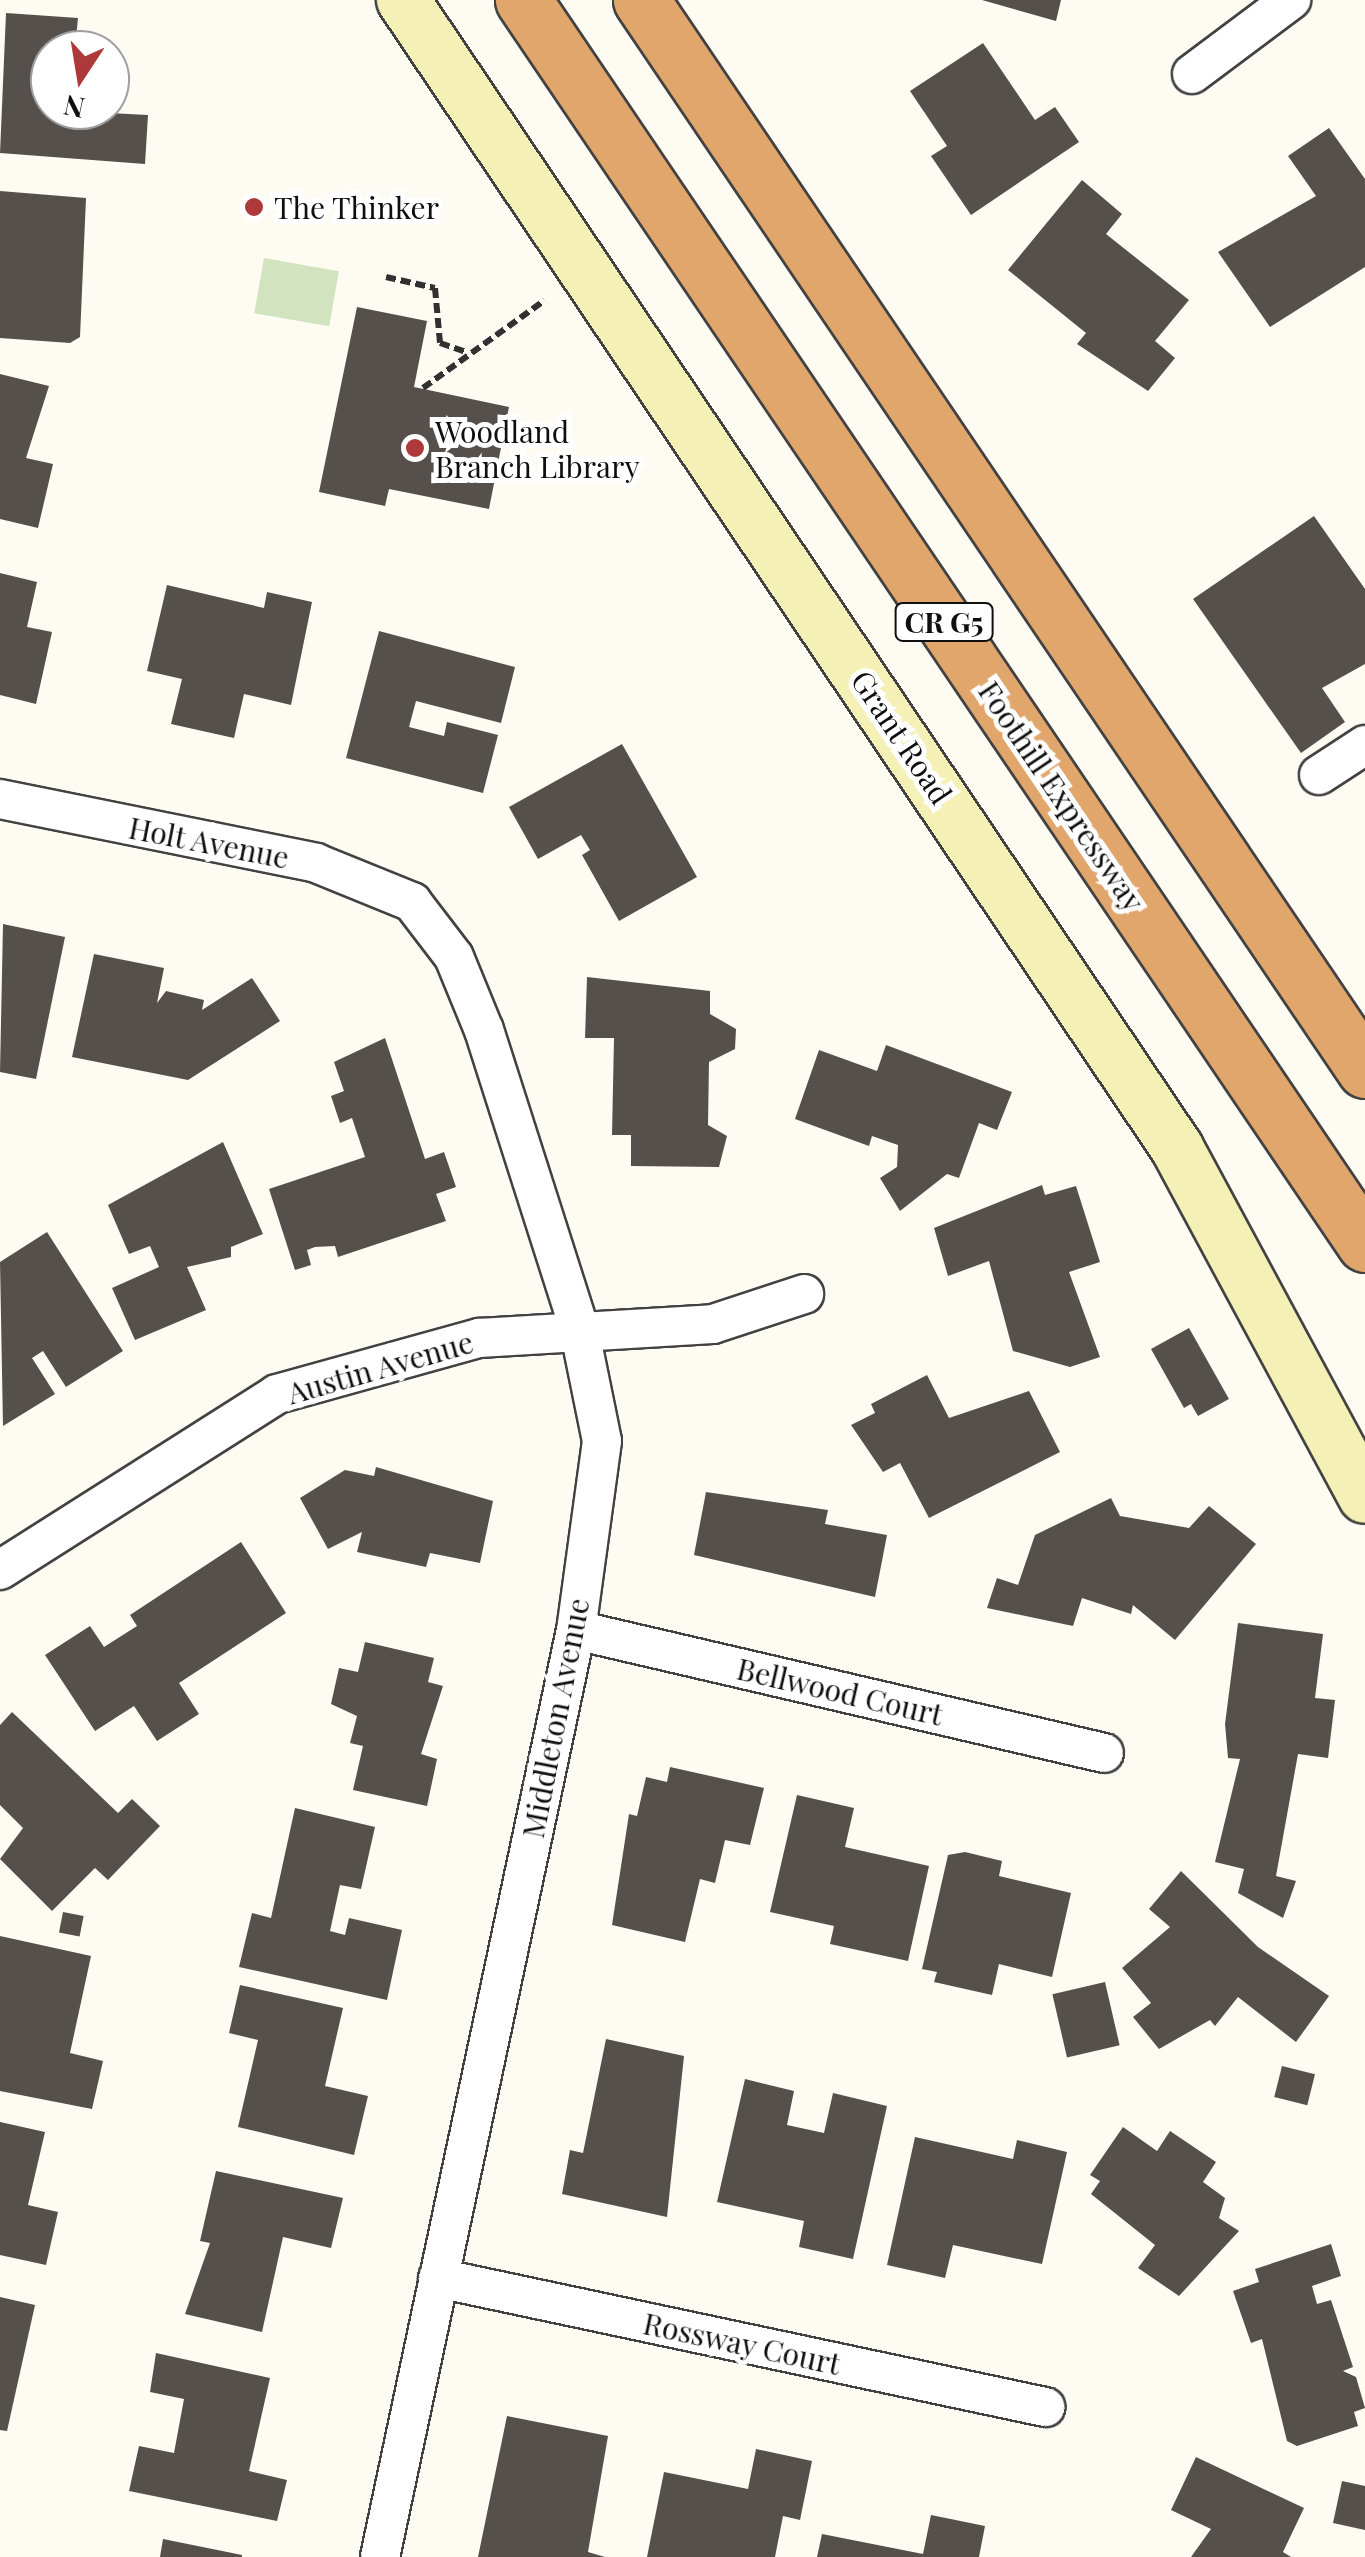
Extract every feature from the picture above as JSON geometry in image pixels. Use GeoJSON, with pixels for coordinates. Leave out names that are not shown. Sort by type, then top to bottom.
{"type":"FeatureCollection","features":[{"type":"Feature","properties":{"kind":"highway","name":"Foothill Expressway"},"geometry":{"type":"LineString","coordinates":[[522,0],[1365,1244]]}},
{"type":"Feature","properties":{"kind":"highway","name":"CR G5"},"geometry":{"type":"LineString","coordinates":[[641,0],[1365,1070]]}},
{"type":"Feature","properties":{"kind":"street","name":"Grant Road"},"geometry":{"type":"LineString","coordinates":[[403,0],[1178,1148],[1365,1497]]}},
{"type":"Feature","properties":{"kind":"street"},"geometry":{"type":"LineString","coordinates":[[1192,74],[1291,0]]}},
{"type":"Feature","properties":{"kind":"street"},"geometry":{"type":"LineString","coordinates":[[1319,775],[1365,746]]}},
{"type":"Feature","properties":{"kind":"street","name":"Holt Avenue"},"geometry":{"type":"LineString","coordinates":[[0,799],[316,864],[412,902]]}},
{"type":"Feature","properties":{"kind":"street","name":"Middleton Avenue"},"geometry":{"type":"LineString","coordinates":[[380,2557],[576,1630],[602,1441],[579,1328],[484,1030],[454,956],[412,902]]}},
{"type":"Feature","properties":{"kind":"street","name":"Austin Avenue"},"geometry":{"type":"LineString","coordinates":[[0,1570],[277,1394],[479,1338],[579,1328],[713,1324],[804,1294]]}},
{"type":"Feature","properties":{"kind":"street","name":"Bellwood Court"},"geometry":{"type":"LineString","coordinates":[[576,1630],[1104,1753]]}},
{"type":"Feature","properties":{"kind":"street","name":"Rossway Court"},"geometry":{"type":"LineString","coordinates":[[438,2278],[1045,2406]]}},
{"type":"Feature","properties":{"kind":"path"},"geometry":{"type":"LineString","coordinates":[[386,277],[435,288],[440,343],[466,352]]}},
{"type":"Feature","properties":{"kind":"path"},"geometry":{"type":"LineString","coordinates":[[424,388],[432,374],[460,369],[466,352],[545,300]]}},
{"type":"Feature","properties":{"kind":"green space"},"geometry":{"type":"Polygon","coordinates":[[[264,258],[339,271],[329,326],[254,313],[264,258]]]}},
{"type":"Feature","properties":{"kind":"building"},"geometry":{"type":"Polygon","coordinates":[[[982,0],[1061,0],[1056,21],[982,0]]]}},
{"type":"Feature","properties":{"kind":"building"},"geometry":{"type":"Polygon","coordinates":[[[6,13],[78,18],[77,30],[30,30],[30,130],[130,130],[130,114],[148,115],[145,164],[0,153],[6,13]]]}},
{"type":"Feature","properties":{"kind":"building"},"geometry":{"type":"Polygon","coordinates":[[[983,43],[1035,120],[1055,107],[1079,142],[971,215],[931,156],[947,146],[910,91],[983,43]]]}},
{"type":"Feature","properties":{"kind":"building"},"geometry":{"type":"Polygon","coordinates":[[[1329,128],[1365,179],[1365,267],[1270,327],[1218,252],[1316,196],[1288,156],[1329,128]]]}},
{"type":"Feature","properties":{"kind":"building"},"geometry":{"type":"Polygon","coordinates":[[[1082,180],[1122,214],[1106,234],[1189,300],[1155,341],[1175,358],[1148,391],[1077,344],[1086,333],[1008,270],[1082,180]]]}},
{"type":"Feature","properties":{"kind":"building"},"geometry":{"type":"Polygon","coordinates":[[[0,191],[86,198],[80,337],[70,343],[0,338],[0,191]]]}},
{"type":"Feature","properties":{"kind":"building","name":"Woodland Branch Library"},"geometry":{"type":"Polygon","coordinates":[[[357,307],[427,321],[414,387],[509,407],[489,509],[389,489],[385,506],[319,492],[357,307]]]}},
{"type":"Feature","properties":{"kind":"building"},"geometry":{"type":"Polygon","coordinates":[[[0,374],[49,386],[26,458],[53,464],[38,528],[0,519],[0,374]]]}},
{"type":"Feature","properties":{"kind":"building"},"geometry":{"type":"Polygon","coordinates":[[[1314,516],[1365,589],[1365,664],[1322,688],[1345,722],[1301,753],[1193,599],[1314,516]]]}},
{"type":"Feature","properties":{"kind":"building"},"geometry":{"type":"Polygon","coordinates":[[[0,573],[37,582],[27,627],[52,632],[36,704],[0,695],[0,573]]]}},
{"type":"Feature","properties":{"kind":"building"},"geometry":{"type":"Polygon","coordinates":[[[167,585],[264,608],[267,592],[312,602],[291,705],[244,694],[234,738],[171,724],[182,679],[147,671],[167,585]]]}},
{"type":"Feature","properties":{"kind":"building"},"geometry":{"type":"Polygon","coordinates":[[[379,631],[515,667],[501,723],[416,701],[409,727],[444,736],[447,722],[498,735],[483,793],[346,758],[379,631]]]}},
{"type":"Feature","properties":{"kind":"building"},"geometry":{"type":"Polygon","coordinates":[[[622,744],[697,877],[619,921],[582,855],[590,850],[581,835],[538,859],[509,807],[622,744]]]}},
{"type":"Feature","properties":{"kind":"building"},"geometry":{"type":"Polygon","coordinates":[[[3,924],[65,937],[36,1079],[0,1072],[3,924]]]}},
{"type":"Feature","properties":{"kind":"building"},"geometry":{"type":"Polygon","coordinates":[[[94,954],[164,968],[157,1003],[166,991],[204,1000],[202,1010],[252,978],[280,1021],[188,1080],[72,1057],[94,954]]]}},
{"type":"Feature","properties":{"kind":"building"},"geometry":{"type":"Polygon","coordinates":[[[587,977],[710,991],[710,1014],[736,1029],[735,1049],[709,1062],[708,1125],[727,1136],[719,1167],[631,1166],[631,1135],[612,1135],[614,1038],[585,1038],[587,977]]]}},
{"type":"Feature","properties":{"kind":"building"},"geometry":{"type":"Polygon","coordinates":[[[385,1038],[425,1159],[444,1152],[456,1187],[436,1194],[446,1221],[338,1257],[335,1246],[315,1247],[307,1250],[311,1265],[295,1270],[269,1189],[365,1157],[352,1118],[340,1123],[331,1096],[344,1091],[334,1062],[385,1038]]]}},
{"type":"Feature","properties":{"kind":"building"},"geometry":{"type":"Polygon","coordinates":[[[886,1045],[1012,1092],[997,1130],[979,1123],[959,1178],[947,1174],[900,1211],[880,1178],[897,1167],[898,1145],[872,1136],[869,1146],[795,1119],[819,1050],[877,1071],[886,1045]]]}},
{"type":"Feature","properties":{"kind":"building"},"geometry":{"type":"Polygon","coordinates":[[[223,1142],[263,1234],[231,1247],[231,1257],[187,1267],[206,1310],[135,1340],[112,1288],[159,1267],[150,1246],[129,1254],[108,1205],[223,1142]]]}},
{"type":"Feature","properties":{"kind":"building"},"geometry":{"type":"Polygon","coordinates":[[[1042,1185],[1045,1195],[1076,1186],[1100,1262],[1069,1272],[1100,1357],[1070,1367],[1013,1351],[989,1261],[948,1276],[934,1228],[1042,1185]]]}},
{"type":"Feature","properties":{"kind":"building"},"geometry":{"type":"Polygon","coordinates":[[[47,1232],[123,1351],[66,1387],[43,1351],[32,1358],[55,1394],[3,1426],[0,1262],[47,1232]]]}},
{"type":"Feature","properties":{"kind":"building"},"geometry":{"type":"Polygon","coordinates":[[[1189,1328],[1229,1399],[1198,1416],[1191,1404],[1184,1408],[1151,1349],[1189,1328]]]}},
{"type":"Feature","properties":{"kind":"building"},"geometry":{"type":"Polygon","coordinates":[[[927,1375],[949,1418],[1029,1391],[1060,1452],[929,1518],[900,1463],[883,1472],[851,1425],[875,1413],[871,1404],[927,1375]]]}},
{"type":"Feature","properties":{"kind":"building"},"geometry":{"type":"Polygon","coordinates":[[[376,1467],[493,1501],[480,1563],[430,1553],[426,1567],[357,1552],[362,1532],[328,1549],[300,1498],[345,1470],[374,1476],[376,1467]]]}},
{"type":"Feature","properties":{"kind":"building"},"geometry":{"type":"Polygon","coordinates":[[[706,1492],[828,1510],[825,1524],[887,1535],[875,1597],[694,1555],[706,1492]]]}},
{"type":"Feature","properties":{"kind":"building"},"geometry":{"type":"Polygon","coordinates":[[[1111,1498],[1120,1516],[1189,1528],[1209,1506],[1256,1544],[1175,1640],[1133,1605],[1131,1614],[1082,1598],[1073,1626],[987,1608],[997,1578],[1018,1585],[1035,1535],[1111,1498]]]}},
{"type":"Feature","properties":{"kind":"building"},"geometry":{"type":"Polygon","coordinates":[[[241,1542],[286,1613],[179,1683],[199,1714],[157,1741],[134,1706],[95,1731],[45,1655],[90,1626],[104,1647],[137,1626],[130,1615],[241,1542]]]}},
{"type":"Feature","properties":{"kind":"building"},"geometry":{"type":"Polygon","coordinates":[[[1238,1623],[1323,1634],[1315,1698],[1335,1700],[1328,1758],[1298,1754],[1276,1876],[1296,1881],[1283,1918],[1238,1893],[1244,1869],[1215,1862],[1240,1759],[1228,1758],[1225,1724],[1238,1623]]]}},
{"type":"Feature","properties":{"kind":"building"},"geometry":{"type":"Polygon","coordinates":[[[365,1642],[434,1658],[428,1682],[443,1686],[421,1754],[437,1759],[427,1806],[353,1790],[363,1746],[350,1743],[357,1716],[331,1704],[339,1668],[358,1672],[365,1642]]]}},
{"type":"Feature","properties":{"kind":"building"},"geometry":{"type":"Polygon","coordinates":[[[12,1712],[118,1813],[132,1799],[160,1826],[108,1880],[95,1868],[52,1911],[0,1859],[23,1828],[0,1805],[0,1725],[12,1712]]]}},
{"type":"Feature","properties":{"kind":"building"},"geometry":{"type":"Polygon","coordinates":[[[670,1767],[764,1788],[750,1845],[725,1840],[715,1883],[700,1879],[685,1942],[612,1925],[629,1814],[637,1816],[646,1777],[667,1782],[670,1767]]]}},
{"type":"Feature","properties":{"kind":"building"},"geometry":{"type":"Polygon","coordinates":[[[797,1795],[854,1808],[845,1847],[929,1866],[908,1961],[830,1944],[834,1926],[770,1912],[797,1795]]]}},
{"type":"Feature","properties":{"kind":"building"},"geometry":{"type":"Polygon","coordinates":[[[295,1808],[375,1827],[361,1889],[340,1885],[330,1931],[345,1935],[349,1918],[402,1930],[387,2000],[239,1967],[252,1913],[271,1918],[295,1808]]]}},
{"type":"Feature","properties":{"kind":"building"},"geometry":{"type":"Polygon","coordinates":[[[965,1852],[1002,1861],[999,1876],[1071,1893],[1052,1977],[999,1964],[992,1995],[934,1982],[937,1972],[922,1969],[948,1855],[965,1852]]]}},
{"type":"Feature","properties":{"kind":"building"},"geometry":{"type":"Polygon","coordinates":[[[1181,1871],[1258,1947],[1329,1996],[1296,2042],[1238,1997],[1215,2026],[1210,2020],[1159,2049],[1133,2017],[1151,2003],[1122,1968],[1170,1927],[1149,1909],[1181,1871]]]}},
{"type":"Feature","properties":{"kind":"building"},"geometry":{"type":"Polygon","coordinates":[[[63,1912],[84,1916],[80,1937],[59,1933],[63,1912]]]}},
{"type":"Feature","properties":{"kind":"building"},"geometry":{"type":"Polygon","coordinates":[[[0,1936],[91,1956],[70,2053],[103,2061],[92,2109],[0,2091],[0,1936]]]}},
{"type":"Feature","properties":{"kind":"building"},"geometry":{"type":"Polygon","coordinates":[[[1105,1982],[1120,2045],[1067,2057],[1052,1994],[1105,1982]]]}},
{"type":"Feature","properties":{"kind":"building"},"geometry":{"type":"Polygon","coordinates":[[[240,1985],[343,2008],[325,2086],[368,2096],[354,2155],[238,2127],[258,2040],[229,2033],[240,1985]]]}},
{"type":"Feature","properties":{"kind":"building"},"geometry":{"type":"Polygon","coordinates":[[[606,2039],[684,2056],[667,2217],[562,2194],[570,2150],[583,2153],[606,2039]]]}},
{"type":"Feature","properties":{"kind":"building"},"geometry":{"type":"Polygon","coordinates":[[[1282,2066],[1315,2074],[1307,2105],[1274,2097],[1282,2066]]]}},
{"type":"Feature","properties":{"kind":"building"},"geometry":{"type":"Polygon","coordinates":[[[745,2079],[794,2091],[787,2125],[824,2133],[833,2093],[887,2106],[853,2259],[799,2247],[804,2221],[717,2202],[745,2079]]]}},
{"type":"Feature","properties":{"kind":"building"},"geometry":{"type":"Polygon","coordinates":[[[0,2122],[45,2132],[28,2205],[58,2212],[46,2265],[0,2255],[0,2122]]]}},
{"type":"Feature","properties":{"kind":"building"},"geometry":{"type":"Polygon","coordinates":[[[1123,2127],[1157,2151],[1170,2131],[1216,2162],[1203,2182],[1225,2198],[1219,2218],[1239,2231],[1179,2296],[1138,2268],[1155,2245],[1091,2194],[1100,2181],[1090,2175],[1123,2127]]]}},
{"type":"Feature","properties":{"kind":"building"},"geometry":{"type":"Polygon","coordinates":[[[915,2137],[1013,2159],[1017,2140],[1067,2152],[1042,2264],[953,2245],[945,2278],[887,2265],[915,2137]]]}},
{"type":"Feature","properties":{"kind":"building"},"geometry":{"type":"Polygon","coordinates":[[[216,2171],[343,2198],[331,2248],[283,2237],[262,2332],[185,2314],[210,2243],[200,2241],[216,2171]]]}},
{"type":"Feature","properties":{"kind":"building"},"geometry":{"type":"Polygon","coordinates":[[[1331,2244],[1341,2276],[1312,2286],[1317,2304],[1331,2300],[1353,2367],[1343,2371],[1356,2377],[1365,2408],[1354,2412],[1358,2426],[1297,2446],[1287,2441],[1262,2339],[1251,2343],[1233,2291],[1259,2282],[1255,2269],[1331,2244]]]}},
{"type":"Feature","properties":{"kind":"building"},"geometry":{"type":"Polygon","coordinates":[[[0,2297],[35,2305],[7,2431],[0,2430],[0,2297]]]}},
{"type":"Feature","properties":{"kind":"building"},"geometry":{"type":"Polygon","coordinates":[[[156,2353],[270,2378],[249,2471],[287,2480],[277,2521],[129,2491],[139,2446],[174,2453],[184,2399],[150,2392],[156,2353]]]}},
{"type":"Feature","properties":{"kind":"building"},"geometry":{"type":"Polygon","coordinates":[[[507,2416],[608,2436],[588,2552],[605,2557],[478,2557],[507,2416]]]}},
{"type":"Feature","properties":{"kind":"building"},"geometry":{"type":"Polygon","coordinates":[[[756,2449],[812,2461],[800,2520],[783,2516],[775,2557],[647,2557],[664,2472],[748,2489],[756,2449]]]}},
{"type":"Feature","properties":{"kind":"building"},"geometry":{"type":"Polygon","coordinates":[[[1196,2457],[1304,2508],[1283,2552],[1291,2557],[1191,2557],[1211,2529],[1171,2510],[1196,2457]]]}},
{"type":"Feature","properties":{"kind":"building"},"geometry":{"type":"Polygon","coordinates":[[[1342,2481],[1365,2486],[1365,2530],[1333,2523],[1342,2481]]]}},
{"type":"Feature","properties":{"kind":"building"},"geometry":{"type":"Polygon","coordinates":[[[931,2515],[985,2526],[979,2557],[817,2557],[822,2534],[923,2554],[931,2515]]]}},
{"type":"Feature","properties":{"kind":"building"},"geometry":{"type":"Polygon","coordinates":[[[163,2539],[242,2555],[242,2557],[160,2557],[163,2539]]]}},
{"type":"Feature","properties":{"kind":"place","name":"The Thinker"},"geometry":{"type":"Point","coordinates":[254,207]}},
{"type":"Feature","properties":{"kind":"place","name":"Woodland Branch Library"},"geometry":{"type":"Point","coordinates":[415,448]}}]}
